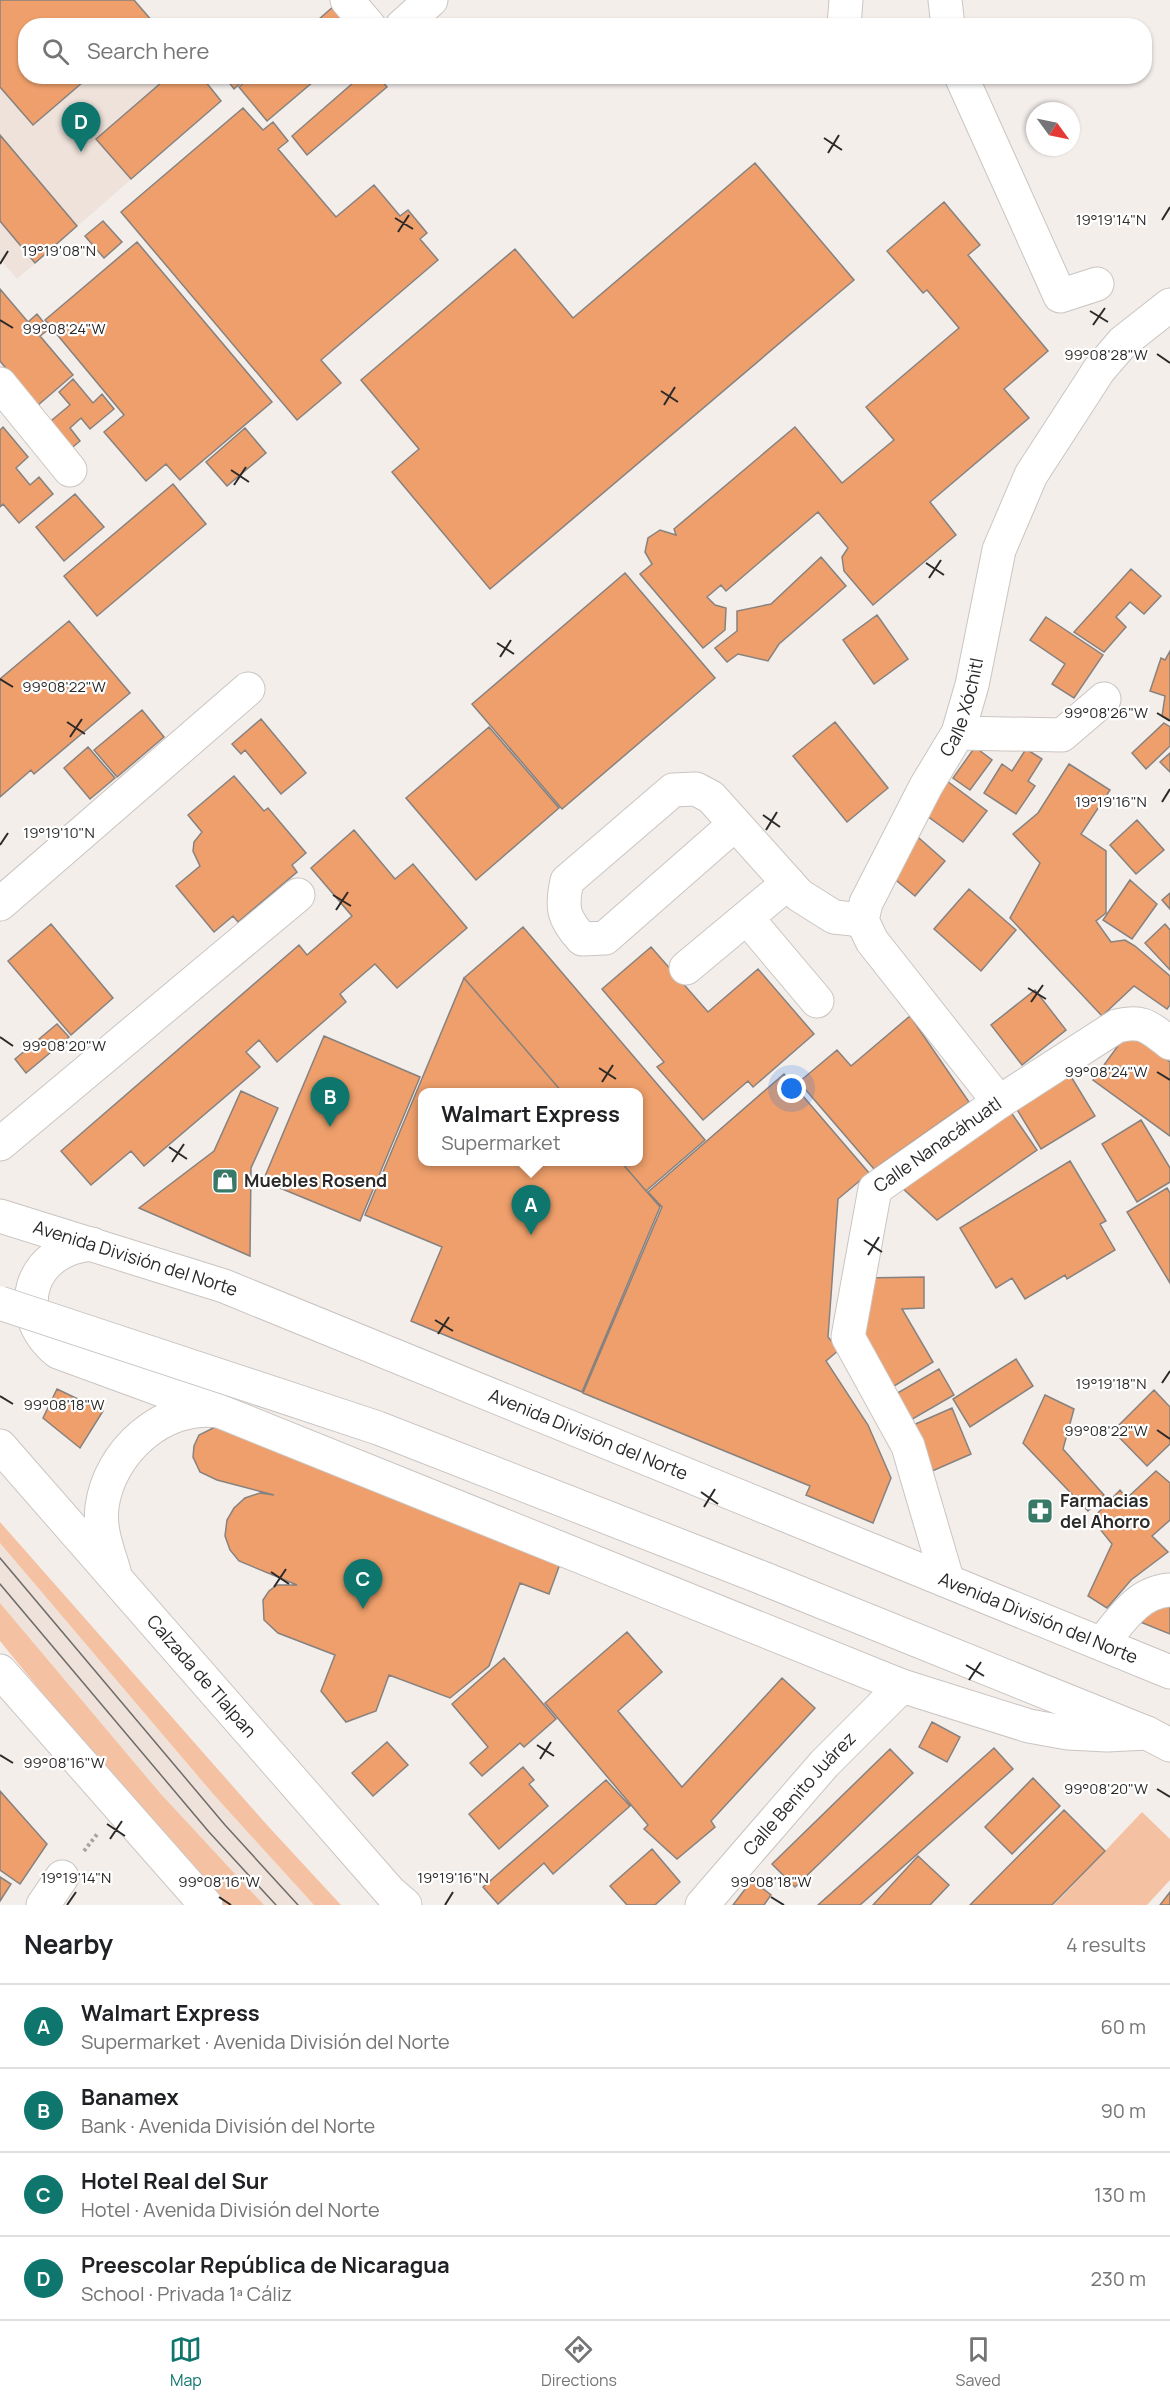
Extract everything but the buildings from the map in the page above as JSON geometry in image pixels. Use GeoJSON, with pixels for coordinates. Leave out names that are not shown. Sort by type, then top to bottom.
{"type":"FeatureCollection","features":[{"type":"Feature","properties":{"kind":"main road"},"geometry":{"type":"LineString","coordinates":[[411,18],[431,0]]}},
{"type":"Feature","properties":{"kind":"main road"},"geometry":{"type":"LineString","coordinates":[[845,18],[846,0]]}},
{"type":"Feature","properties":{"kind":"main road"},"geometry":{"type":"LineString","coordinates":[[945,0],[947,18]]}},
{"type":"Feature","properties":{"kind":"main road"},"geometry":{"type":"LineString","coordinates":[[965,84],[1060,296],[1097,284]]}},
{"type":"Feature","properties":{"kind":"main road","name":"Calle Xóchitl"},"geometry":{"type":"LineString","coordinates":[[862,920],[866,903],[879,874],[958,733],[972,685],[999,550],[1030,475],[1099,370],[1122,342],[1170,305]]}},
{"type":"Feature","properties":{"kind":"main road"},"geometry":{"type":"LineString","coordinates":[[0,384],[70,470]]}},
{"type":"Feature","properties":{"kind":"main road"},"geometry":{"type":"LineString","coordinates":[[0,904],[248,689]]}},
{"type":"Feature","properties":{"kind":"main road"},"geometry":{"type":"LineString","coordinates":[[958,733],[1062,735],[1104,699]]}},
{"type":"Feature","properties":{"kind":"main road"},"geometry":{"type":"LineString","coordinates":[[735,824],[605,938],[582,939],[567,922],[563,901],[567,881],[673,790],[696,789],[711,797],[799,895],[834,917],[862,920],[872,941],[999,1102]]}},
{"type":"Feature","properties":{"kind":"main road"},"geometry":{"type":"LineString","coordinates":[[686,968],[788,883]]}},
{"type":"Feature","properties":{"kind":"main road"},"geometry":{"type":"LineString","coordinates":[[0,1144],[298,895]]}},
{"type":"Feature","properties":{"kind":"main road"},"geometry":{"type":"LineString","coordinates":[[747,918],[818,1001]]}},
{"type":"Feature","properties":{"kind":"main road","name":"Calle Nanacáhuatl"},"geometry":{"type":"LineString","coordinates":[[946,1579],[908,1446],[848,1337],[875,1189],[999,1102],[1117,1026],[1134,1022],[1148,1026],[1170,1043]]}},
{"type":"Feature","properties":{"kind":"main road","name":"Avenida División del Norte"},"geometry":{"type":"LineString","coordinates":[[0,1216],[224,1286],[1103,1642],[1170,1672]]}},
{"type":"Feature","properties":{"kind":"main road"},"geometry":{"type":"LineString","coordinates":[[92,1244],[76,1245],[61,1251],[48,1261],[39,1274],[31,1303],[33,1318],[47,1343],[71,1358],[219,1411],[902,1686],[1029,1726],[1068,1733],[1158,1739]]}},
{"type":"Feature","properties":{"kind":"main road"},"geometry":{"type":"LineString","coordinates":[[0,1303],[378,1428],[765,1579],[1158,1739]]}},
{"type":"Feature","properties":{"kind":"main road"},"geometry":{"type":"LineString","coordinates":[[116,1579],[102,1524],[102,1508],[112,1476],[148,1429],[162,1420],[191,1410],[219,1411]]}},
{"type":"Feature","properties":{"kind":"main road","name":"Calzada de Tlalpan"},"geometry":{"type":"LineString","coordinates":[[0,1446],[390,1892],[405,1905]]}},
{"type":"Feature","properties":{"kind":"main road"},"geometry":{"type":"LineString","coordinates":[[1103,1642],[1137,1602],[1155,1591],[1170,1590]]}},
{"type":"Feature","properties":{"kind":"main road"},"geometry":{"type":"LineString","coordinates":[[0,1671],[206,1905]]}},
{"type":"Feature","properties":{"kind":"main road","name":"Calle Benito Juárez"},"geometry":{"type":"LineString","coordinates":[[702,1905],[824,1764],[902,1686]]}},
{"type":"Feature","properties":{"kind":"main road"},"geometry":{"type":"LineString","coordinates":[[44,1905],[70,1868]]}},
{"type":"Feature","properties":{"kind":"path"},"geometry":{"type":"LineString","coordinates":[[70,1868],[119,1807]]}},
{"type":"Feature","properties":{"kind":"shaded area"},"geometry":{"type":"Polygon","coordinates":[[[82,84],[207,84],[221,101],[17,279],[0,259],[0,87],[33,125],[82,84]]]}},
{"type":"Feature","properties":{"kind":"shaded area"},"geometry":{"type":"Polygon","coordinates":[[[0,1522],[267,1825],[341,1905],[314,1905],[214,1795],[0,1543],[0,1522]]]}},
{"type":"Feature","properties":{"kind":"shaded area"},"geometry":{"type":"Polygon","coordinates":[[[0,1543],[214,1795],[314,1905],[264,1905],[160,1793],[0,1603],[0,1543]]]}},
{"type":"Feature","properties":{"kind":"shaded area"},"geometry":{"type":"Polygon","coordinates":[[[0,1603],[160,1793],[264,1905],[222,1905],[126,1796],[0,1641],[0,1603]]]}},
{"type":"Feature","properties":{"kind":"shaded area"},"geometry":{"type":"Polygon","coordinates":[[[1142,1812],[1170,1839],[1170,1880],[1147,1905],[1054,1905],[1142,1812]]]}},
{"type":"Feature","properties":{"kind":"tram line"},"geometry":{"type":"LineString","coordinates":[[0,1558],[225,1825],[298,1905]]}},
{"type":"Feature","properties":{"kind":"tram line"},"geometry":{"type":"LineString","coordinates":[[0,1584],[209,1832],[276,1905]]}},
{"type":"Feature","properties":{"kind":"place","name":"Preescolar República de Nicaragua"},"geometry":{"type":"Point","coordinates":[81,152]}},
{"type":"Feature","properties":{"kind":"place","name":"Banamex"},"geometry":{"type":"Point","coordinates":[330,1127]}},
{"type":"Feature","properties":{"kind":"place","name":"Muebles Rosend"},"geometry":{"type":"Point","coordinates":[225,1181]}},
{"type":"Feature","properties":{"kind":"place","name":"Walmart Express"},"geometry":{"type":"Point","coordinates":[531,1235]}},
{"type":"Feature","properties":{"kind":"place","name":"Farmacias del Ahorro"},"geometry":{"type":"Point","coordinates":[1040,1511]}},
{"type":"Feature","properties":{"kind":"place","name":"Hotel Real del Sur"},"geometry":{"type":"Point","coordinates":[363,1609]}}]}
